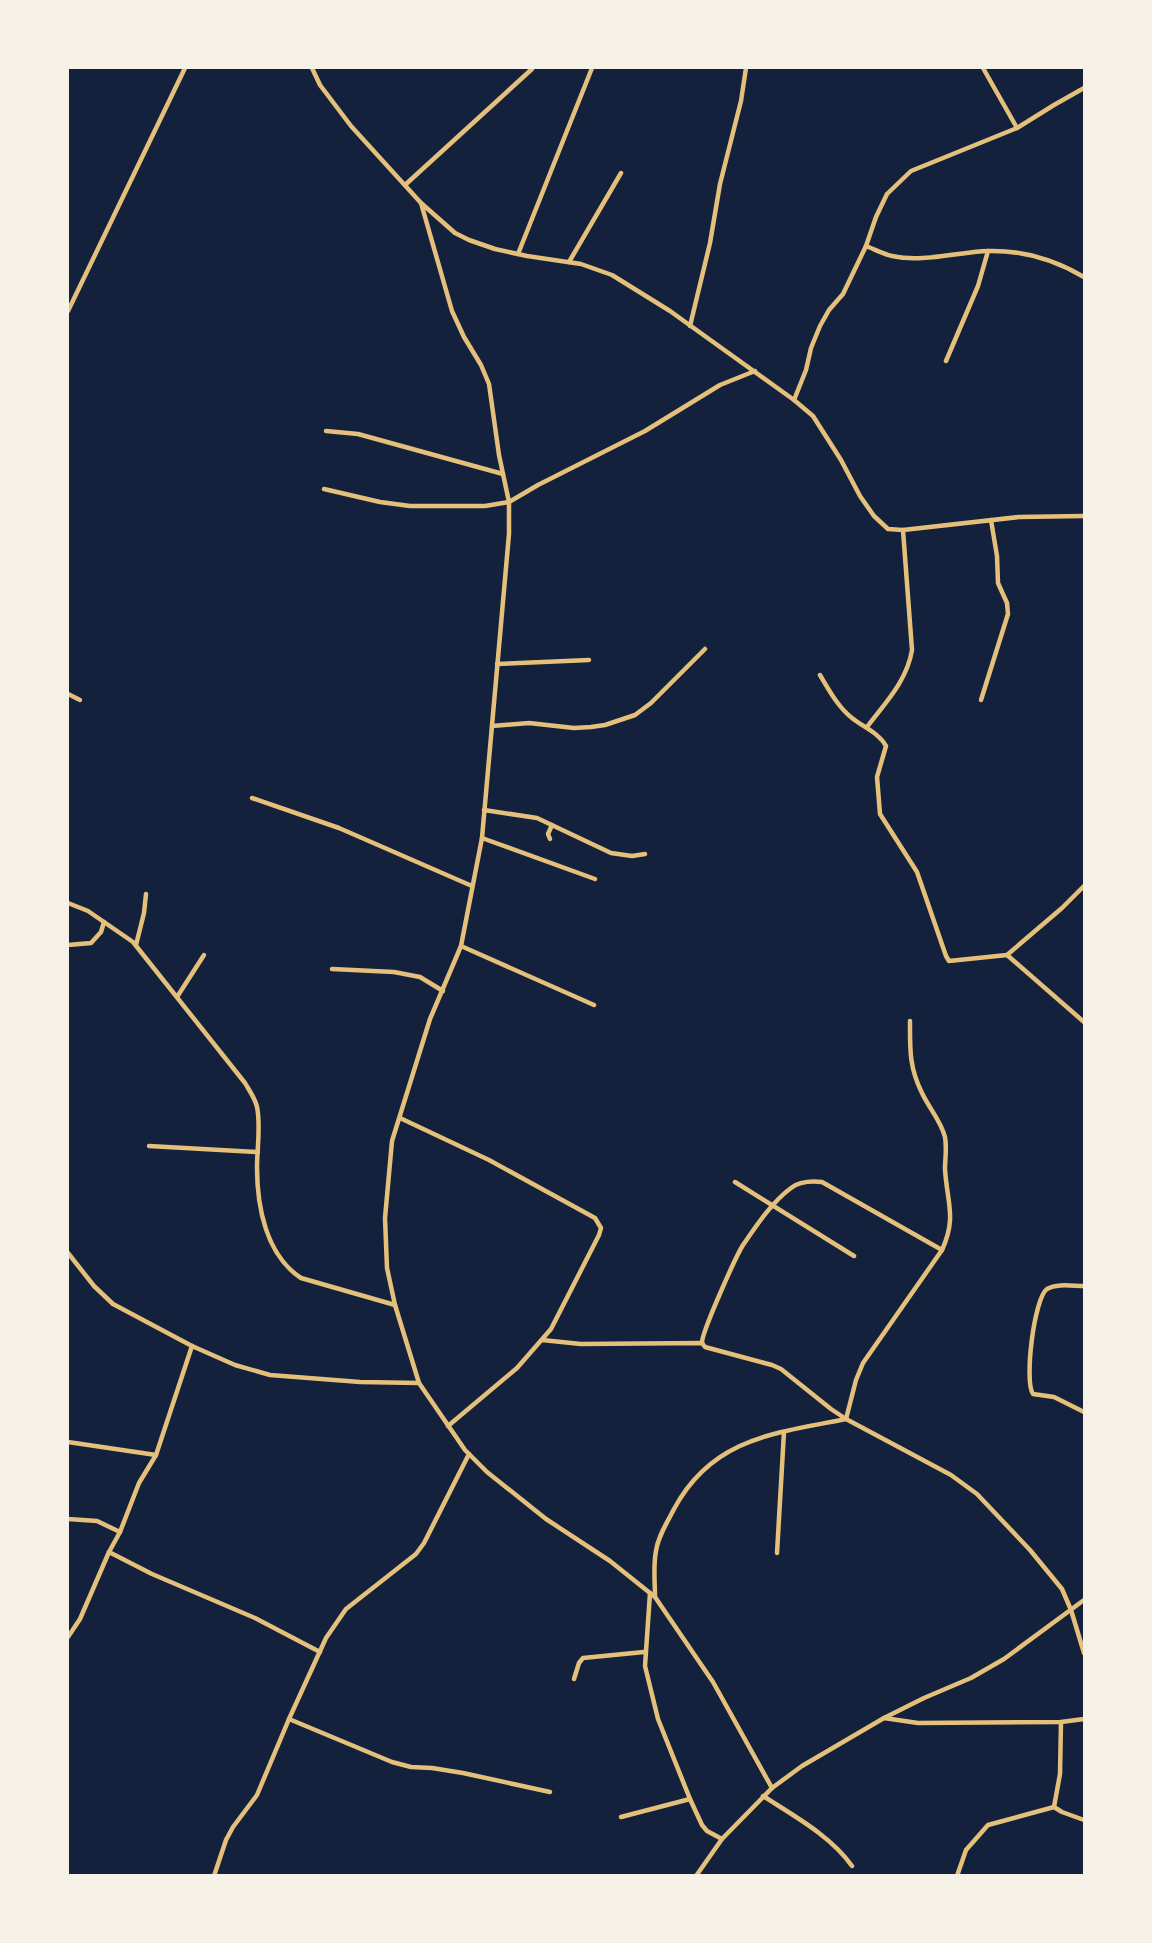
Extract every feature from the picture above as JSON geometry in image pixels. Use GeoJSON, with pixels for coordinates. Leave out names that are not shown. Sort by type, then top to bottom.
{"type":"FeatureCollection","features":[{"type":"Feature","properties":{"kind":"street"},"geometry":{"type":"LineString","coordinates":[[68,311],[185,68]]}},
{"type":"Feature","properties":{"kind":"street"},"geometry":{"type":"LineString","coordinates":[[312,68],[334,106],[421,203],[455,233],[469,240],[518,254],[569,262],[612,275],[628,283],[794,400],[813,416],[874,516],[888,529],[903,530],[1020,517],[1084,516]]}},
{"type":"Feature","properties":{"kind":"street"},"geometry":{"type":"LineString","coordinates":[[518,254],[592,68]]}},
{"type":"Feature","properties":{"kind":"street"},"geometry":{"type":"LineString","coordinates":[[690,326],[746,68]]}},
{"type":"Feature","properties":{"kind":"street"},"geometry":{"type":"LineString","coordinates":[[983,68],[1017,128]]}},
{"type":"Feature","properties":{"kind":"street"},"geometry":{"type":"LineString","coordinates":[[405,185],[532,69]]}},
{"type":"Feature","properties":{"kind":"street"},"geometry":{"type":"LineString","coordinates":[[794,400],[820,326],[829,310],[843,294],[887,194],[911,171],[1017,128],[1084,88]]}},
{"type":"Feature","properties":{"kind":"street"},"geometry":{"type":"LineString","coordinates":[[569,262],[621,172]]}},
{"type":"Feature","properties":{"kind":"street"},"geometry":{"type":"LineString","coordinates":[[421,203],[452,311],[489,384],[509,502],[509,534],[482,838],[461,946],[430,1019],[392,1141],[385,1218],[387,1268],[395,1305],[419,1383],[469,1454],[487,1472],[546,1519],[610,1561],[652,1595],[713,1682],[772,1788]]}},
{"type":"Feature","properties":{"kind":"street"},"geometry":{"type":"LineString","coordinates":[[866,246],[890,256],[911,258],[988,251],[1012,252],[1045,258],[1066,266],[1084,277]]}},
{"type":"Feature","properties":{"kind":"street"},"geometry":{"type":"LineString","coordinates":[[946,361],[978,286],[988,251]]}},
{"type":"Feature","properties":{"kind":"street"},"geometry":{"type":"LineString","coordinates":[[324,489],[380,502],[410,506],[485,506],[509,502],[645,431],[720,385],[754,371]]}},
{"type":"Feature","properties":{"kind":"street"},"geometry":{"type":"LineString","coordinates":[[326,431],[358,434],[503,474]]}},
{"type":"Feature","properties":{"kind":"street"},"geometry":{"type":"LineString","coordinates":[[981,700],[1008,614],[1007,603],[998,583],[997,556],[991,520]]}},
{"type":"Feature","properties":{"kind":"street"},"geometry":{"type":"LineString","coordinates":[[867,727],[897,688],[909,665],[912,650],[903,530]]}},
{"type":"Feature","properties":{"kind":"street"},"geometry":{"type":"LineString","coordinates":[[492,726],[529,723],[574,728],[591,727],[635,715],[651,703],[705,649]]}},
{"type":"Feature","properties":{"kind":"street"},"geometry":{"type":"LineString","coordinates":[[497,664],[589,660]]}},
{"type":"Feature","properties":{"kind":"street"},"geometry":{"type":"LineString","coordinates":[[820,675],[843,709],[853,719],[867,727],[886,746],[877,777],[880,814],[917,872],[946,956],[952,962],[1007,955],[1084,886]]}},
{"type":"Feature","properties":{"kind":"street"},"geometry":{"type":"LineString","coordinates":[[68,694],[80,700]]}},
{"type":"Feature","properties":{"kind":"street"},"geometry":{"type":"LineString","coordinates":[[252,798],[339,828],[472,886]]}},
{"type":"Feature","properties":{"kind":"street"},"geometry":{"type":"LineString","coordinates":[[484,810],[537,818],[610,853],[632,856],[645,854]]}},
{"type":"Feature","properties":{"kind":"street"},"geometry":{"type":"LineString","coordinates":[[550,839],[548,834],[552,825]]}},
{"type":"Feature","properties":{"kind":"street"},"geometry":{"type":"LineString","coordinates":[[482,838],[595,879]]}},
{"type":"Feature","properties":{"kind":"street"},"geometry":{"type":"LineString","coordinates":[[136,945],[146,894]]}},
{"type":"Feature","properties":{"kind":"street"},"geometry":{"type":"LineString","coordinates":[[68,903],[88,911],[136,945],[245,1083],[254,1099],[258,1113],[260,1202],[267,1235],[280,1260],[301,1278],[395,1305]]}},
{"type":"Feature","properties":{"kind":"street"},"geometry":{"type":"LineString","coordinates":[[68,945],[91,943],[101,932],[104,922]]}},
{"type":"Feature","properties":{"kind":"street"},"geometry":{"type":"LineString","coordinates":[[461,946],[594,1005]]}},
{"type":"Feature","properties":{"kind":"street"},"geometry":{"type":"LineString","coordinates":[[177,997],[204,955]]}},
{"type":"Feature","properties":{"kind":"street"},"geometry":{"type":"LineString","coordinates":[[1007,955],[1084,1022]]}},
{"type":"Feature","properties":{"kind":"street"},"geometry":{"type":"LineString","coordinates":[[332,969],[394,972],[420,977],[442,991]]}},
{"type":"Feature","properties":{"kind":"street"},"geometry":{"type":"LineString","coordinates":[[846,1419],[863,1363],[942,1250],[949,1235],[951,1222],[945,1169],[945,1137],[922,1093],[912,1067],[909,1053],[910,1021]]}},
{"type":"Feature","properties":{"kind":"street"},"geometry":{"type":"LineString","coordinates":[[400,1118],[543,1188],[595,1218],[601,1228],[550,1329],[542,1340],[517,1368],[448,1426]]}},
{"type":"Feature","properties":{"kind":"street"},"geometry":{"type":"LineString","coordinates":[[149,1146],[258,1152]]}},
{"type":"Feature","properties":{"kind":"street"},"geometry":{"type":"LineString","coordinates":[[702,1343],[709,1320],[742,1246],[773,1206],[795,1185],[812,1181],[822,1182],[942,1250]]}},
{"type":"Feature","properties":{"kind":"street"},"geometry":{"type":"LineString","coordinates":[[735,1182],[854,1256]]}},
{"type":"Feature","properties":{"kind":"street"},"geometry":{"type":"LineString","coordinates":[[68,1252],[94,1286],[113,1304],[192,1346],[235,1365],[270,1375],[360,1382],[419,1383]]}},
{"type":"Feature","properties":{"kind":"street"},"geometry":{"type":"LineString","coordinates":[[1084,1286],[1048,1288],[1041,1295],[1029,1371],[1029,1386],[1033,1394],[1054,1397],[1084,1412]]}},
{"type":"Feature","properties":{"kind":"street"},"geometry":{"type":"LineString","coordinates":[[542,1340],[581,1344],[702,1343],[705,1347],[781,1369],[846,1419],[951,1474],[977,1494],[1045,1567],[1062,1589],[1084,1653]]}},
{"type":"Feature","properties":{"kind":"street"},"geometry":{"type":"LineString","coordinates":[[68,1637],[80,1619],[120,1532],[139,1483],[156,1455],[192,1346]]}},
{"type":"Feature","properties":{"kind":"street"},"geometry":{"type":"LineString","coordinates":[[722,1839],[702,1825],[690,1799],[658,1719],[645,1666],[644,1652],[659,1539],[677,1504],[693,1481],[720,1455],[770,1435],[846,1419]]}},
{"type":"Feature","properties":{"kind":"street"},"geometry":{"type":"LineString","coordinates":[[777,1553],[784,1432]]}},
{"type":"Feature","properties":{"kind":"street"},"geometry":{"type":"LineString","coordinates":[[68,1442],[156,1455]]}},
{"type":"Feature","properties":{"kind":"street"},"geometry":{"type":"LineString","coordinates":[[214,1875],[226,1840],[257,1795],[326,1638],[346,1609],[367,1590],[404,1564],[420,1548],[469,1454]]}},
{"type":"Feature","properties":{"kind":"street"},"geometry":{"type":"LineString","coordinates":[[68,1519],[97,1521],[120,1532]]}},
{"type":"Feature","properties":{"kind":"street"},"geometry":{"type":"LineString","coordinates":[[109,1552],[152,1574],[244,1613],[320,1652]]}},
{"type":"Feature","properties":{"kind":"street"},"geometry":{"type":"LineString","coordinates":[[696,1875],[722,1839],[763,1796],[802,1766],[884,1718],[971,1678],[1004,1659],[1084,1600]]}},
{"type":"Feature","properties":{"kind":"street"},"geometry":{"type":"LineString","coordinates":[[574,1679],[579,1663],[583,1659],[644,1652]]}},
{"type":"Feature","properties":{"kind":"street"},"geometry":{"type":"LineString","coordinates":[[884,1718],[918,1723],[1060,1722],[1084,1719]]}},
{"type":"Feature","properties":{"kind":"street"},"geometry":{"type":"LineString","coordinates":[[289,1719],[392,1762],[411,1767],[463,1773],[550,1792]]}},
{"type":"Feature","properties":{"kind":"street"},"geometry":{"type":"LineString","coordinates":[[1054,1807],[1060,1779],[1060,1722]]}},
{"type":"Feature","properties":{"kind":"street"},"geometry":{"type":"LineString","coordinates":[[763,1796],[805,1823],[842,1852],[852,1866]]}},
{"type":"Feature","properties":{"kind":"street"},"geometry":{"type":"LineString","coordinates":[[621,1817],[690,1799]]}},
{"type":"Feature","properties":{"kind":"street"},"geometry":{"type":"LineString","coordinates":[[957,1875],[966,1850],[988,1825],[1054,1807],[1084,1820]]}}]}
